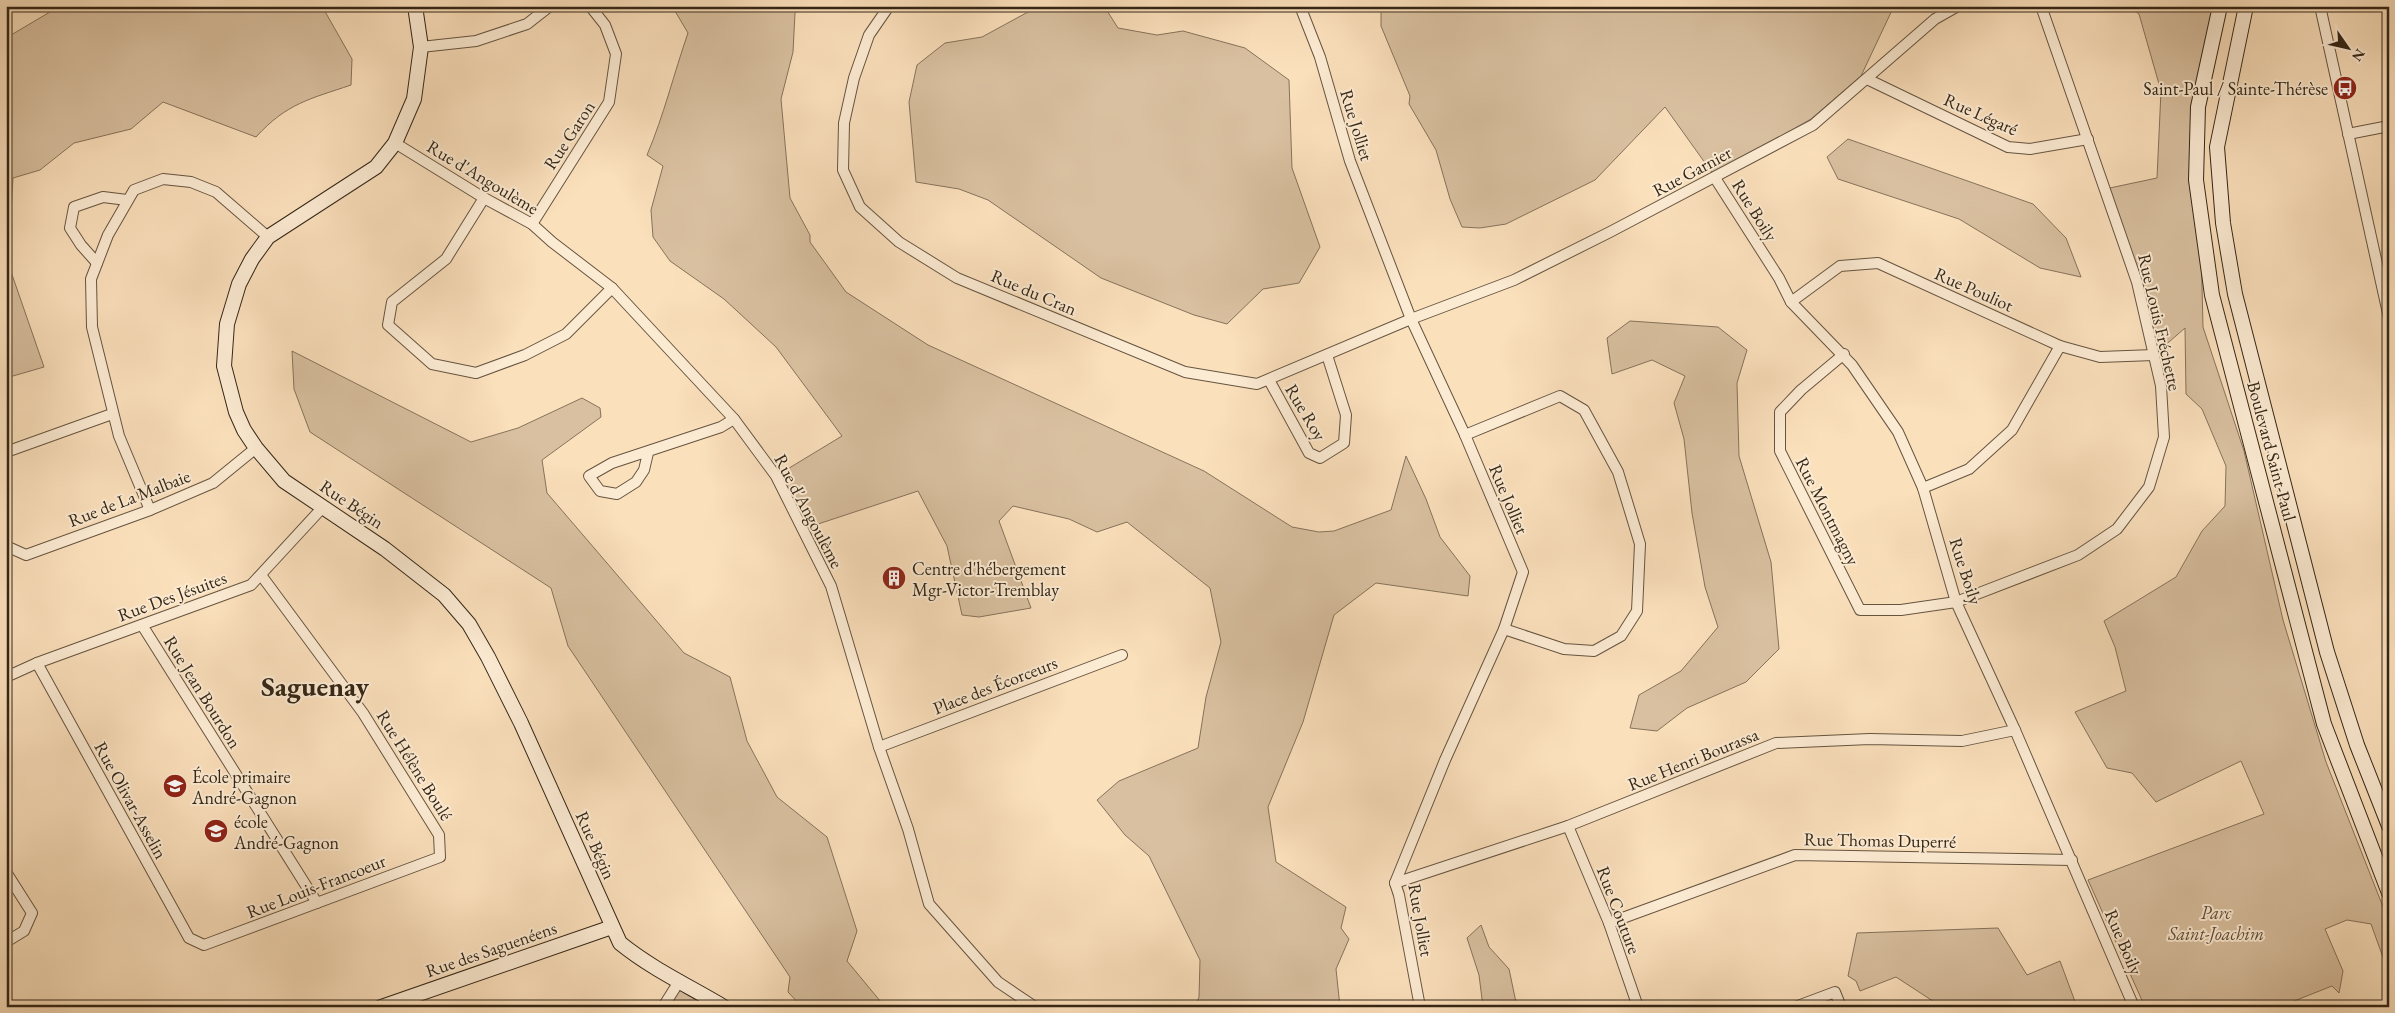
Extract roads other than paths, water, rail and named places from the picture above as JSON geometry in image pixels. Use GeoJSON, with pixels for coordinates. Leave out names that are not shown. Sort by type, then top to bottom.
{"type":"FeatureCollection","features":[{"type":"Feature","properties":{"kind":"main road","name":"Rue Bégin"},"geometry":{"type":"LineString","coordinates":[[415,6],[421,47],[414,99],[395,143],[376,167],[268,238],[252,259],[239,284],[227,324],[224,366],[236,412],[256,448],[284,481],[386,549],[444,595],[469,624],[521,723],[620,943],[644,962],[680,980],[724,1007]]}},
{"type":"Feature","properties":{"kind":"main road","name":"Boulevard Saint-Paul"},"geometry":{"type":"LineString","coordinates":[[2220,6],[2198,107],[2196,180],[2212,295],[2324,724],[2389,893]]}},
{"type":"Feature","properties":{"kind":"main road","name":"Boulevard Saint-Paul"},"geometry":{"type":"LineString","coordinates":[[2246,6],[2218,147],[2223,223],[2235,294],[2327,652],[2358,745],[2389,826]]}},
{"type":"Feature","properties":{"kind":"main road","name":"Rue des Saguenéens"},"geometry":{"type":"LineString","coordinates":[[382,1007],[612,927]]}},
{"type":"Feature","properties":{"kind":"main road"},"geometry":{"type":"LineString","coordinates":[[580,938],[620,943]]}},
{"type":"Feature","properties":{"kind":"street"},"geometry":{"type":"LineString","coordinates":[[421,47],[476,41],[527,24],[550,6]]}},
{"type":"Feature","properties":{"kind":"street","name":"Rue Garon"},"geometry":{"type":"LineString","coordinates":[[532,224],[609,102],[616,54],[605,25],[590,6]]}},
{"type":"Feature","properties":{"kind":"street","name":"Rue du Cran"},"geometry":{"type":"LineString","coordinates":[[889,6],[869,35],[854,78],[844,123],[843,170],[860,207],[899,242],[966,282],[1185,372],[1257,384],[1411,318]]}},
{"type":"Feature","properties":{"kind":"street","name":"Rue Jolliet"},"geometry":{"type":"LineString","coordinates":[[1300,6],[1320,56],[1350,161],[1411,318],[1465,435],[1522,572],[1504,629],[1445,760],[1395,883],[1399,894],[1420,1007]]}},
{"type":"Feature","properties":{"kind":"street","name":"Rue Garnier"},"geometry":{"type":"LineString","coordinates":[[1411,318],[1514,280],[1715,178],[1813,125],[1935,19],[1958,6]]}},
{"type":"Feature","properties":{"kind":"street","name":"Rue Louis Fréchette"},"geometry":{"type":"LineString","coordinates":[[1956,602],[2078,555],[2117,529],[2149,487],[2164,438],[2161,386],[2137,282],[2040,6]]}},
{"type":"Feature","properties":{"kind":"street"},"geometry":{"type":"LineString","coordinates":[[2320,6],[2389,318]]}},
{"type":"Feature","properties":{"kind":"street","name":"Rue Légaré"},"geometry":{"type":"LineString","coordinates":[[1867,79],[2008,147],[2030,150],[2088,139]]}},
{"type":"Feature","properties":{"kind":"street"},"geometry":{"type":"LineString","coordinates":[[2348,134],[2389,126]]}},
{"type":"Feature","properties":{"kind":"street","name":"Rue d'Angoulème"},"geometry":{"type":"LineString","coordinates":[[395,143],[484,198],[532,224],[552,242],[612,288],[734,419],[776,476],[831,586],[879,747],[908,829],[929,904],[998,982],[1035,1007]]}},
{"type":"Feature","properties":{"kind":"street","name":"Rue Boily"},"geometry":{"type":"LineString","coordinates":[[1715,178],[1779,278],[1791,302],[1844,354],[1898,432],[1923,488],[1956,602],[2015,730],[2134,1007]]}},
{"type":"Feature","properties":{"kind":"street"},"geometry":{"type":"LineString","coordinates":[[150,510],[118,436],[92,328],[91,279],[108,235],[134,190],[164,179],[191,182],[216,192],[268,238]]}},
{"type":"Feature","properties":{"kind":"street"},"geometry":{"type":"LineString","coordinates":[[97,263],[81,245],[70,228],[74,207],[104,197],[128,200]]}},
{"type":"Feature","properties":{"kind":"street"},"geometry":{"type":"LineString","coordinates":[[484,198],[446,259],[392,302],[388,325],[432,364],[476,373],[525,355],[566,334],[612,288]]}},
{"type":"Feature","properties":{"kind":"street","name":"Rue Pouliot"},"geometry":{"type":"LineString","coordinates":[[1791,302],[1840,266],[1878,263],[2060,346],[2100,356],[2154,355]]}},
{"type":"Feature","properties":{"kind":"street"},"geometry":{"type":"LineString","coordinates":[[1923,488],[1969,468],[2012,430],[2060,346]]}},
{"type":"Feature","properties":{"kind":"street","name":"Rue Montmagny"},"geometry":{"type":"LineString","coordinates":[[1844,354],[1802,390],[1780,412],[1780,451],[1860,610],[1901,610],[1956,602]]}},
{"type":"Feature","properties":{"kind":"street","name":"Rue Roy"},"geometry":{"type":"LineString","coordinates":[[1269,380],[1309,453],[1320,458],[1344,443],[1346,415],[1327,355]]}},
{"type":"Feature","properties":{"kind":"street"},"geometry":{"type":"LineString","coordinates":[[1465,435],[1560,396],[1584,410],[1618,472],[1640,544],[1637,611],[1621,636],[1594,650],[1564,649],[1504,629]]}},
{"type":"Feature","properties":{"kind":"street"},"geometry":{"type":"LineString","coordinates":[[6,452],[112,414]]}},
{"type":"Feature","properties":{"kind":"street"},"geometry":{"type":"LineString","coordinates":[[648,453],[644,470],[636,482],[617,494],[600,491],[589,476],[612,463],[648,453],[721,427],[734,419]]}},
{"type":"Feature","properties":{"kind":"street","name":"Rue de La Malbaie"},"geometry":{"type":"LineString","coordinates":[[6,546],[26,555],[150,510],[213,483],[256,448]]}},
{"type":"Feature","properties":{"kind":"street","name":"Rue Des Jésuites"},"geometry":{"type":"LineString","coordinates":[[6,677],[37,663],[251,585],[323,507]]}},
{"type":"Feature","properties":{"kind":"street","name":"Rue Hélène Boulé"},"geometry":{"type":"LineString","coordinates":[[261,575],[363,713],[439,835],[440,856]]}},
{"type":"Feature","properties":{"kind":"street","name":"Rue Jean Bourdon"},"geometry":{"type":"LineString","coordinates":[[142,625],[317,903]]}},
{"type":"Feature","properties":{"kind":"street","name":"Place des Écorceurs"},"geometry":{"type":"LineString","coordinates":[[879,747],[1122,655]]}},
{"type":"Feature","properties":{"kind":"street","name":"Rue Olivar-Asselin"},"geometry":{"type":"LineString","coordinates":[[37,663],[189,938],[204,945]]}},
{"type":"Feature","properties":{"kind":"street","name":"Rue Henri Bourassa"},"geometry":{"type":"LineString","coordinates":[[1395,883],[1568,826],[1776,743],[1870,739],[1962,741],[2015,730]]}},
{"type":"Feature","properties":{"kind":"street","name":"Rue Couture"},"geometry":{"type":"LineString","coordinates":[[1568,826],[1609,922],[1638,1007]]}},
{"type":"Feature","properties":{"kind":"street","name":"Rue Thomas Duperré"},"geometry":{"type":"LineString","coordinates":[[1609,922],[1795,855],[2072,860]]}},
{"type":"Feature","properties":{"kind":"street","name":"Rue Louis-Francoeur"},"geometry":{"type":"LineString","coordinates":[[204,945],[440,856]]}},
{"type":"Feature","properties":{"kind":"street"},"geometry":{"type":"LineString","coordinates":[[6,872],[32,914],[24,931],[6,942]]}},
{"type":"Feature","properties":{"kind":"street"},"geometry":{"type":"LineString","coordinates":[[663,1007],[680,980]]}},
{"type":"Feature","properties":{"kind":"street"},"geometry":{"type":"LineString","coordinates":[[1795,1007],[1835,992],[1841,1007]]}},
{"type":"Feature","properties":{"kind":"place","name":"Saint-Paul / Sainte-Thérèse"},"geometry":{"type":"Point","coordinates":[2345,88]}},
{"type":"Feature","properties":{"kind":"place","name":"Centre d'hébergement Mgr-Victor-Tremblay"},"geometry":{"type":"Point","coordinates":[894,578]}},
{"type":"Feature","properties":{"kind":"place","name":"École primaire André-Gagnon"},"geometry":{"type":"Point","coordinates":[175,786]}},
{"type":"Feature","properties":{"kind":"place","name":"école André-Gagnon"},"geometry":{"type":"Point","coordinates":[216,831]}},
{"type":"Feature","properties":{"kind":"district","name":"Saguenay"},"geometry":{"type":"Point","coordinates":[315,686]}},
{"type":"Feature","properties":{"kind":"park label","name":"Parc Saint-Joachim"},"geometry":{"type":"Point","coordinates":[2216,922]}}]}
